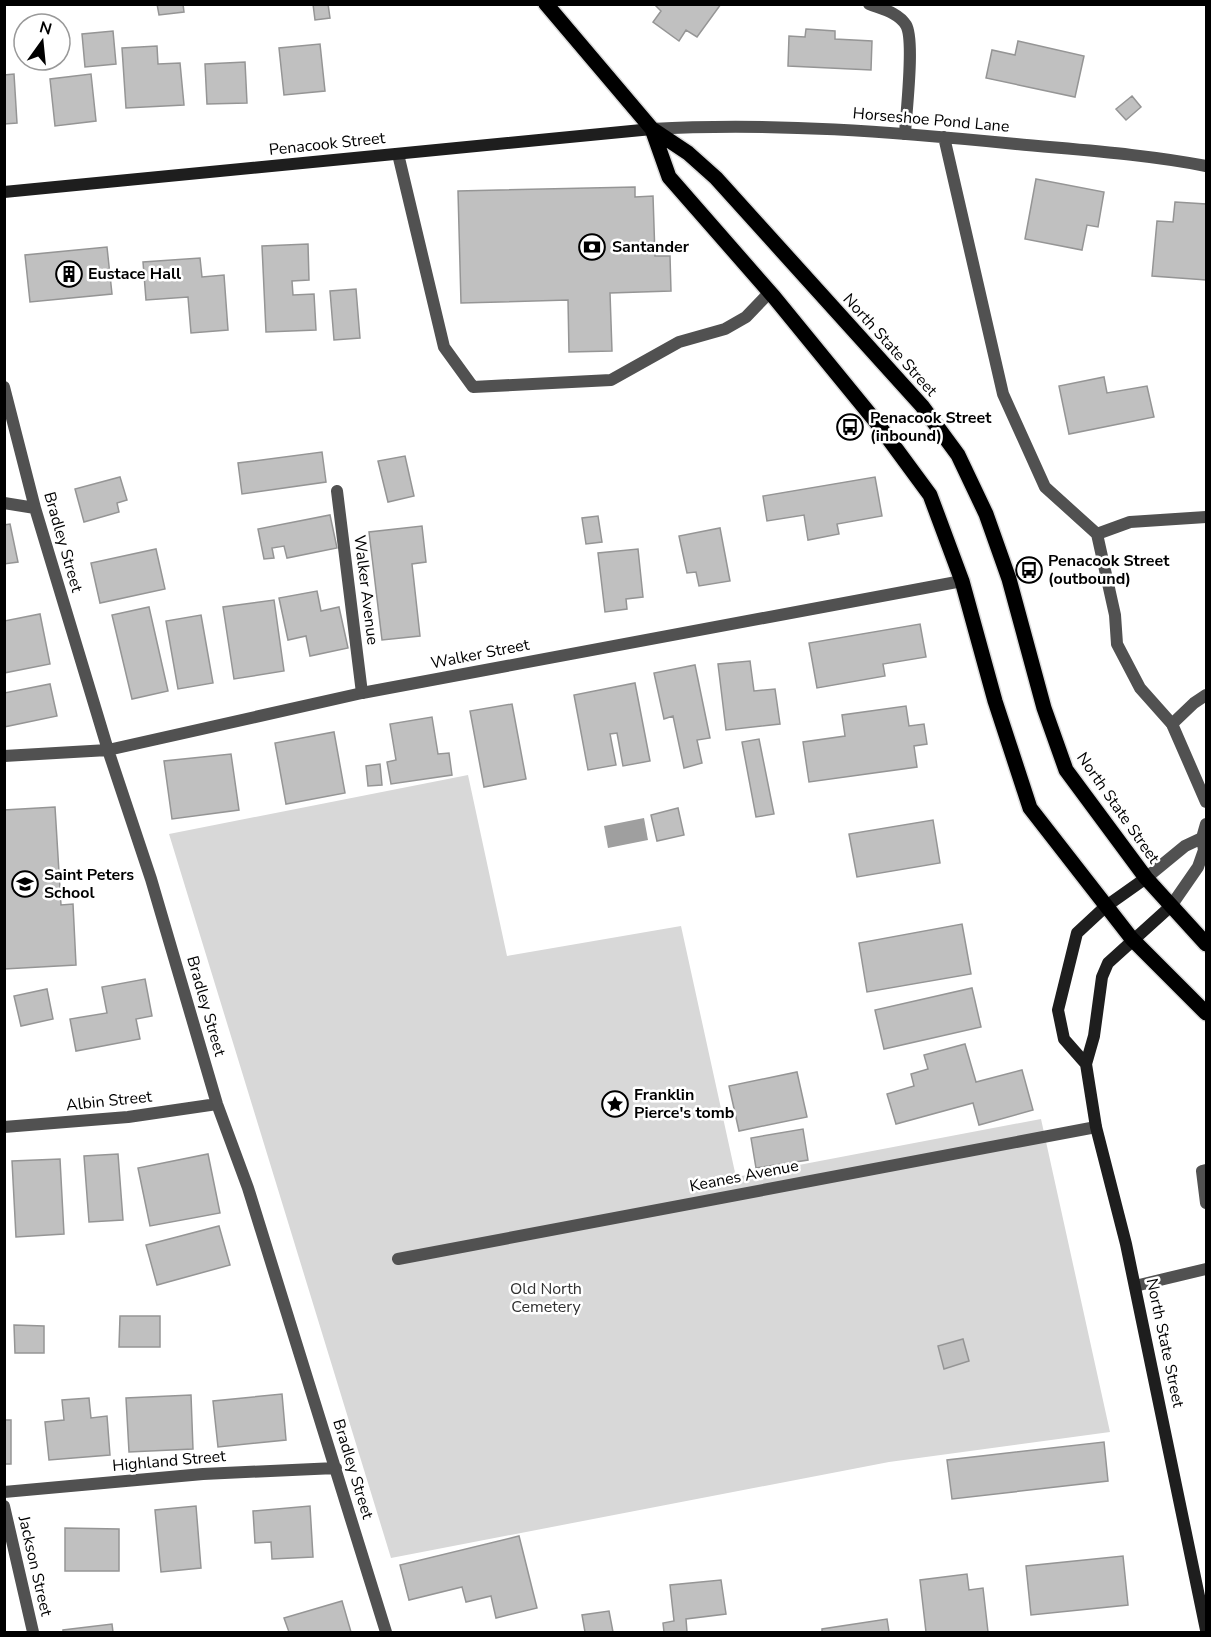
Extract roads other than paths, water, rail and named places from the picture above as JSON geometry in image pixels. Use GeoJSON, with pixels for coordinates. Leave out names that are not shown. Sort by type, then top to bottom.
{"type":"FeatureCollection","features":[{"type":"Feature","properties":{"kind":"main road","name":"North State Street"},"geometry":{"type":"LineString","coordinates":[[546,4],[652,129],[688,153],[716,178],[922,406],[958,455],[986,514],[1009,579],[1044,708],[1066,770],[1146,878]]}},
{"type":"Feature","properties":{"kind":"main road","name":"North State Street"},"geometry":{"type":"LineString","coordinates":[[652,129],[669,177],[770,292],[877,423],[930,495],[962,581],[995,701],[1030,808],[1105,907]]}},
{"type":"Feature","properties":{"kind":"main road"},"geometry":{"type":"LineString","coordinates":[[1146,878],[1206,944]]}},
{"type":"Feature","properties":{"kind":"main road"},"geometry":{"type":"LineString","coordinates":[[1105,907],[1132,939],[1206,1013]]}},
{"type":"Feature","properties":{"kind":"street"},"geometry":{"type":"LineString","coordinates":[[869,4],[892,12],[906,24],[910,41],[904,134]]}},
{"type":"Feature","properties":{"kind":"street","name":"Horseshoe Pond Lane"},"geometry":{"type":"LineString","coordinates":[[652,129],[724,125],[832,128],[1127,155],[1206,166]]}},
{"type":"Feature","properties":{"kind":"street","name":"Penacook Street"},"geometry":{"type":"LineString","coordinates":[[4,192],[652,129]]}},
{"type":"Feature","properties":{"kind":"street"},"geometry":{"type":"LineString","coordinates":[[944,137],[1003,394],[1045,487],[1097,534],[1115,615],[1117,644],[1140,688],[1173,724],[1206,802]]}},
{"type":"Feature","properties":{"kind":"street"},"geometry":{"type":"LineString","coordinates":[[398,154],[444,347],[474,387],[611,380],[679,342],[725,328],[746,317],[770,292]]}},
{"type":"Feature","properties":{"kind":"street","name":"Bradley Street"},"geometry":{"type":"LineString","coordinates":[[4,387],[35,508],[108,750],[151,879],[217,1104],[248,1188],[386,1632]]}},
{"type":"Feature","properties":{"kind":"street","name":"Walker Avenue"},"geometry":{"type":"LineString","coordinates":[[337,491],[362,693]]}},
{"type":"Feature","properties":{"kind":"street"},"geometry":{"type":"LineString","coordinates":[[4,503],[35,508]]}},
{"type":"Feature","properties":{"kind":"street"},"geometry":{"type":"LineString","coordinates":[[1097,534],[1130,522],[1206,517]]}},
{"type":"Feature","properties":{"kind":"street","name":"Walker Street"},"geometry":{"type":"LineString","coordinates":[[4,756],[108,750],[362,693],[962,581]]}},
{"type":"Feature","properties":{"kind":"street"},"geometry":{"type":"LineString","coordinates":[[1173,724],[1194,703],[1206,695]]}},
{"type":"Feature","properties":{"kind":"street"},"geometry":{"type":"LineString","coordinates":[[1171,906],[1198,867],[1204,850],[1202,838],[1206,824]]}},
{"type":"Feature","properties":{"kind":"street"},"geometry":{"type":"LineString","coordinates":[[1146,878],[1185,846],[1202,838]]}},
{"type":"Feature","properties":{"kind":"street","name":"North State Street"},"geometry":{"type":"LineString","coordinates":[[1086,1064],[1064,1039],[1058,1010],[1077,933],[1105,907],[1146,878]]}},
{"type":"Feature","properties":{"kind":"street","name":"North State Street"},"geometry":{"type":"LineString","coordinates":[[1171,906],[1108,963],[1102,977],[1094,1036],[1086,1064],[1096,1127],[1135,1286],[1206,1630]]}},
{"type":"Feature","properties":{"kind":"street","name":"Albin Street"},"geometry":{"type":"LineString","coordinates":[[4,1127],[128,1117],[217,1104]]}},
{"type":"Feature","properties":{"kind":"street","name":"Keanes Avenue"},"geometry":{"type":"LineString","coordinates":[[398,1259],[1096,1127]]}},
{"type":"Feature","properties":{"kind":"street"},"geometry":{"type":"LineString","coordinates":[[1206,1170],[1202,1171],[1206,1203]]}},
{"type":"Feature","properties":{"kind":"street"},"geometry":{"type":"LineString","coordinates":[[1135,1286],[1206,1269]]}},
{"type":"Feature","properties":{"kind":"street","name":"Highland Street"},"geometry":{"type":"LineString","coordinates":[[4,1492],[203,1474],[336,1468]]}},
{"type":"Feature","properties":{"kind":"street","name":"Jackson Street"},"geometry":{"type":"LineString","coordinates":[[4,1506],[33,1632]]}},
{"type":"Feature","properties":{"kind":"place","name":"Santander"},"geometry":{"type":"Point","coordinates":[592,247]}},
{"type":"Feature","properties":{"kind":"place","name":"Eustace Hall"},"geometry":{"type":"Point","coordinates":[69,274]}},
{"type":"Feature","properties":{"kind":"place","name":"Penacook Street (inbound)"},"geometry":{"type":"Point","coordinates":[850,427]}},
{"type":"Feature","properties":{"kind":"place","name":"Penacook Street (outbound)"},"geometry":{"type":"Point","coordinates":[1029,570]}},
{"type":"Feature","properties":{"kind":"place","name":"Saint Peters School"},"geometry":{"type":"Point","coordinates":[25,884]}},
{"type":"Feature","properties":{"kind":"place","name":"Franklin Pierce's tomb"},"geometry":{"type":"Point","coordinates":[615,1104]}},
{"type":"Feature","properties":{"kind":"park label","name":"Old North Cemetery"},"geometry":{"type":"Point","coordinates":[546,1298]}}]}
